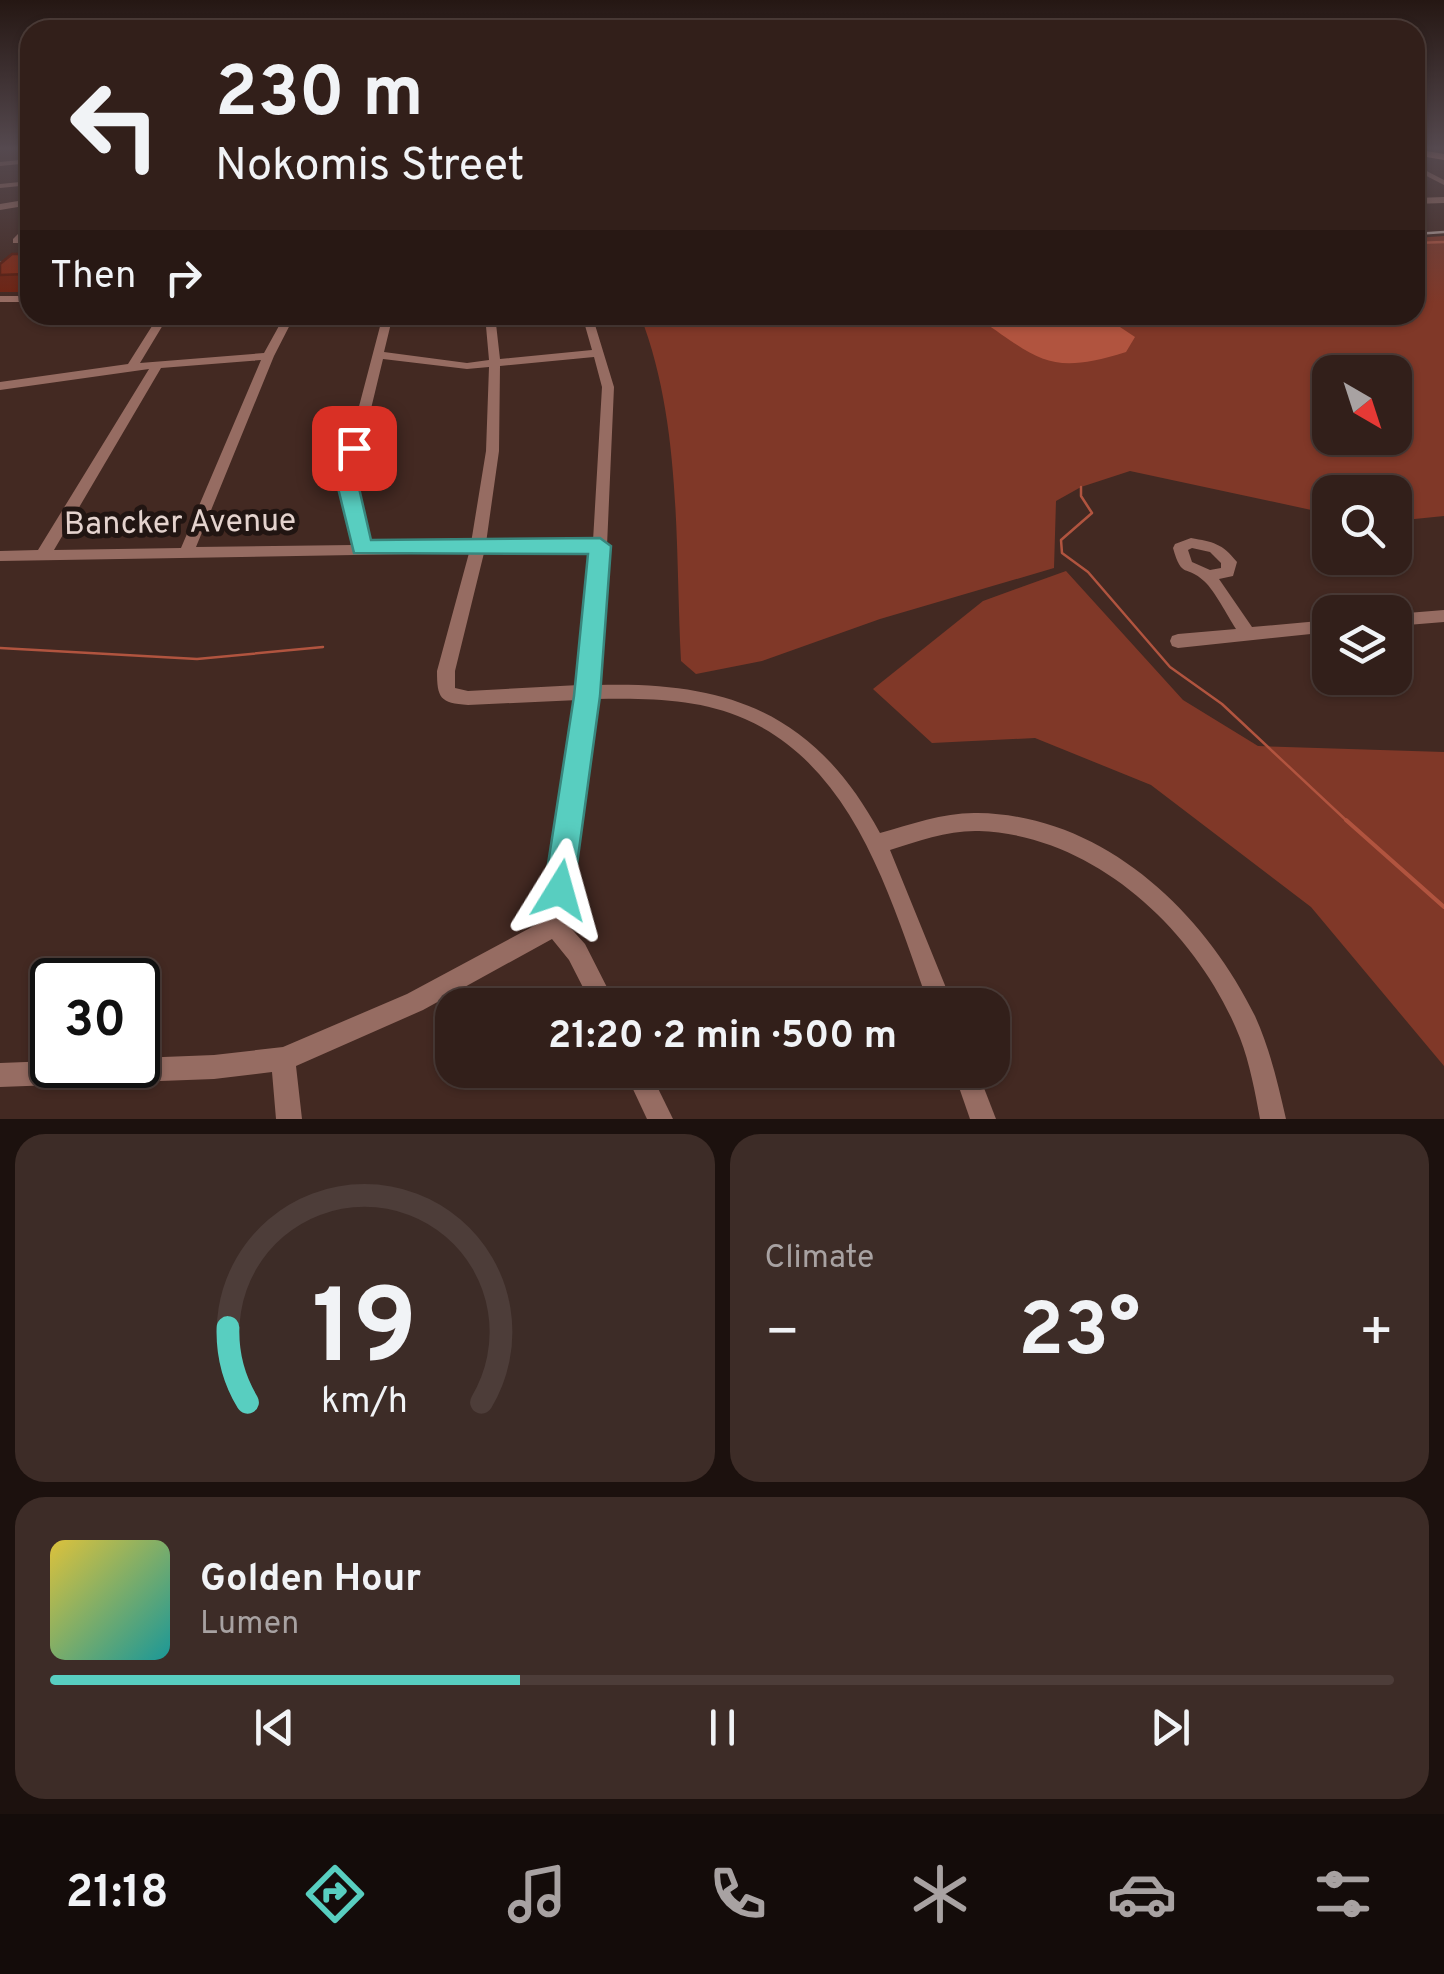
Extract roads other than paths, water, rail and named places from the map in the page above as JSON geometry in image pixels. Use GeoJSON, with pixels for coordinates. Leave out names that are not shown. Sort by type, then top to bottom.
{"type":"FeatureCollection","features":[{"type":"Feature","properties":{"kind":"street"},"geometry":{"type":"LineString","coordinates":[[132,367],[156,325]]}},
{"type":"Feature","properties":{"kind":"street"},"geometry":{"type":"LineString","coordinates":[[187,552],[268,356],[285,325]]}},
{"type":"Feature","properties":{"kind":"street"},"geometry":{"type":"LineString","coordinates":[[362,548],[348,475],[386,325]]}},
{"type":"Feature","properties":{"kind":"street"},"geometry":{"type":"LineString","coordinates":[[491,325],[497,364],[481,548],[446,671],[446,691],[453,697],[468,698],[694,696],[764,717],[804,742],[824,761],[854,804],[875,844],[934,988]]}},
{"type":"Feature","properties":{"kind":"street"},"geometry":{"type":"LineString","coordinates":[[590,325],[608,387],[600,546],[587,696],[555,926],[577,952],[595,988]]}},
{"type":"Feature","properties":{"kind":"street"},"geometry":{"type":"LineString","coordinates":[[378,355],[451,366],[597,352]]}},
{"type":"Feature","properties":{"kind":"street"},"geometry":{"type":"LineString","coordinates":[[0,386],[157,364],[268,356]]}},
{"type":"Feature","properties":{"kind":"street"},"geometry":{"type":"LineString","coordinates":[[44,555],[157,364]]}},
{"type":"Feature","properties":{"kind":"street","name":"Bancker Avenue"},"geometry":{"type":"LineString","coordinates":[[0,556],[600,546]]}},
{"type":"Feature","properties":{"kind":"street"},"geometry":{"type":"LineString","coordinates":[[1209,576],[1248,634]]}},
{"type":"Feature","properties":{"kind":"street"},"geometry":{"type":"LineString","coordinates":[[1412,619],[1444,616]]}},
{"type":"Feature","properties":{"kind":"street"},"geometry":{"type":"LineString","coordinates":[[1178,641],[1312,628]]}},
{"type":"Feature","properties":{"kind":"street"},"geometry":{"type":"LineString","coordinates":[[875,844],[948,825],[979,822],[1050,835],[1108,863],[1178,920],[1223,982],[1252,1040],[1273,1119]]}},
{"type":"Feature","properties":{"kind":"street"},"geometry":{"type":"LineString","coordinates":[[0,1074],[214,1067],[282,1060],[414,1002],[555,926]]}},
{"type":"Feature","properties":{"kind":"street"},"geometry":{"type":"LineString","coordinates":[[282,1060],[289,1119]]}},
{"type":"Feature","properties":{"kind":"street"},"geometry":{"type":"LineString","coordinates":[[645,1088],[660,1119]]}},
{"type":"Feature","properties":{"kind":"street"},"geometry":{"type":"LineString","coordinates":[[971,1088],[982,1119]]}},
{"type":"Feature","properties":{"kind":"waterway"},"geometry":{"type":"LineString","coordinates":[[1425,243],[1444,242]]}},
{"type":"Feature","properties":{"kind":"waterway"},"geometry":{"type":"LineString","coordinates":[[1081,487],[1081,496],[1092,513],[1061,540],[1062,553],[1088,572],[1170,667],[1222,704],[1348,822]]}},
{"type":"Feature","properties":{"kind":"waterway"},"geometry":{"type":"LineString","coordinates":[[0,648],[197,659],[323,647]]}},
{"type":"Feature","properties":{"kind":"waterway"},"geometry":{"type":"LineString","coordinates":[[1346,820],[1444,907]]}},
{"type":"Feature","properties":{"kind":"railway"},"geometry":{"type":"LineString","coordinates":[[1425,233],[1444,232]]}},
{"type":"Feature","properties":{"kind":"railway"},"geometry":{"type":"LineString","coordinates":[[0,263],[20,262]]}}]}
